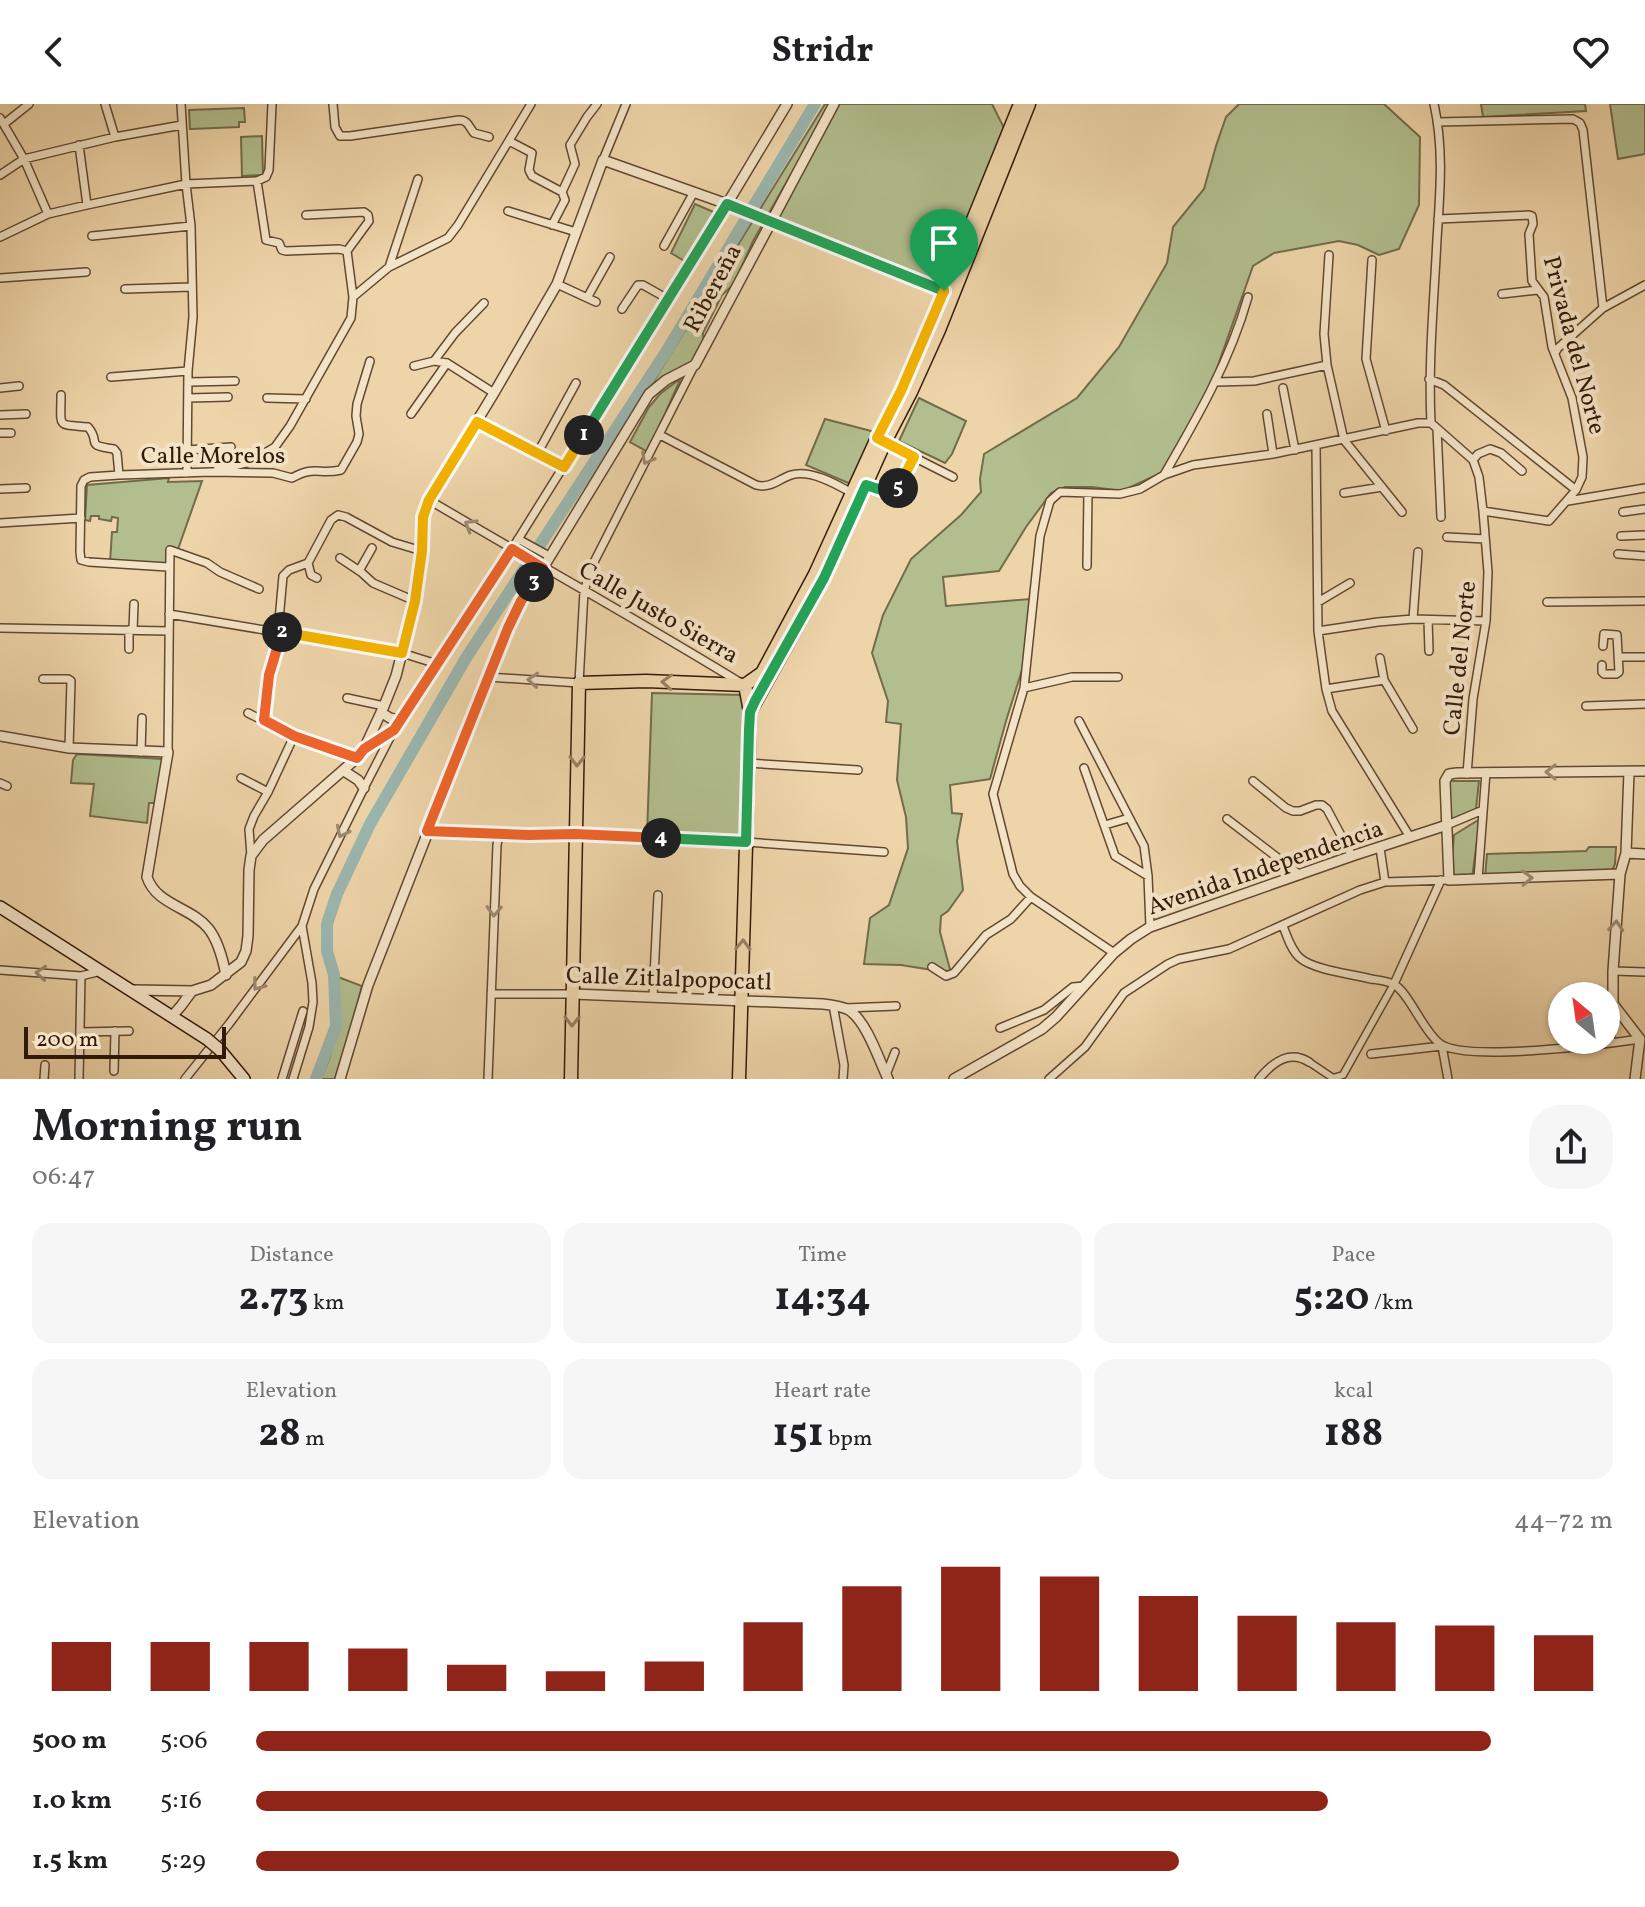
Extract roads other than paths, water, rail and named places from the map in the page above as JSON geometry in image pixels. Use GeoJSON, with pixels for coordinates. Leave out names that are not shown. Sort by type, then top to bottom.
{"type":"FeatureCollection","features":[{"type":"Feature","properties":{"kind":"main road"},"geometry":{"type":"LineString","coordinates":[[750,712],[820,576],[858,486],[939,330],[948,293],[1020,104]]}},
{"type":"Feature","properties":{"kind":"main road"},"geometry":{"type":"LineString","coordinates":[[948,293],[1029,104]]}},
{"type":"Feature","properties":{"kind":"main road"},"geometry":{"type":"LineString","coordinates":[[571,1079],[579,683],[646,681],[745,685],[762,673],[820,576]]}},
{"type":"Feature","properties":{"kind":"main road"},"geometry":{"type":"LineString","coordinates":[[739,1079],[750,712],[745,685]]}},
{"type":"Feature","properties":{"kind":"main road"},"geometry":{"type":"LineString","coordinates":[[0,907],[173,1015],[214,1044],[244,1079]]}},
{"type":"Feature","properties":{"kind":"street"},"geometry":{"type":"LineString","coordinates":[[29,104],[2,121],[24,159],[48,214]]}},
{"type":"Feature","properties":{"kind":"street"},"geometry":{"type":"LineString","coordinates":[[105,104],[115,137]]}},
{"type":"Feature","properties":{"kind":"street"},"geometry":{"type":"LineString","coordinates":[[181,104],[191,226],[193,317],[188,371],[187,473]]}},
{"type":"Feature","properties":{"kind":"street"},"geometry":{"type":"LineString","coordinates":[[0,237],[48,214],[87,205],[186,184],[257,181],[266,177],[269,170],[272,104]]}},
{"type":"Feature","properties":{"kind":"street"},"geometry":{"type":"LineString","coordinates":[[333,104],[335,127],[340,136],[464,120],[474,133],[489,137]]}},
{"type":"Feature","properties":{"kind":"street"},"geometry":{"type":"LineString","coordinates":[[353,297],[389,267],[448,238],[531,104]]}},
{"type":"Feature","properties":{"kind":"street"},"geometry":{"type":"LineString","coordinates":[[562,192],[575,164],[570,145],[597,104]]}},
{"type":"Feature","properties":{"kind":"street"},"geometry":{"type":"LineString","coordinates":[[251,856],[263,840],[344,771],[364,749],[383,710],[402,653],[415,601],[423,517],[429,500],[557,284],[626,104]]}},
{"type":"Feature","properties":{"kind":"street"},"geometry":{"type":"LineString","coordinates":[[185,1079],[302,926],[314,889],[399,720],[515,551],[564,467],[729,205],[787,104]]}},
{"type":"Feature","properties":{"kind":"street","name":"Ribereña"},"geometry":{"type":"LineString","coordinates":[[695,365],[834,104]]}},
{"type":"Feature","properties":{"kind":"street"},"geometry":{"type":"LineString","coordinates":[[1434,104],[1441,169],[1429,379],[1441,517]]}},
{"type":"Feature","properties":{"kind":"street"},"geometry":{"type":"LineString","coordinates":[[1438,122],[1573,119],[1580,123],[1603,308]]}},
{"type":"Feature","properties":{"kind":"street"},"geometry":{"type":"LineString","coordinates":[[0,175],[24,159],[182,125]]}},
{"type":"Feature","properties":{"kind":"street"},"geometry":{"type":"LineString","coordinates":[[509,141],[532,153],[529,170],[532,176],[562,192],[565,200],[552,225]]}},
{"type":"Feature","properties":{"kind":"street"},"geometry":{"type":"LineString","coordinates":[[79,145],[87,205]]}},
{"type":"Feature","properties":{"kind":"street"},"geometry":{"type":"LineString","coordinates":[[603,160],[729,205],[948,293]]}},
{"type":"Feature","properties":{"kind":"street"},"geometry":{"type":"LineString","coordinates":[[389,267],[418,179]]}},
{"type":"Feature","properties":{"kind":"street"},"geometry":{"type":"LineString","coordinates":[[257,181],[266,240],[279,243],[286,251],[347,251]]}},
{"type":"Feature","properties":{"kind":"street"},"geometry":{"type":"LineString","coordinates":[[664,246],[694,192]]}},
{"type":"Feature","properties":{"kind":"street"},"geometry":{"type":"LineString","coordinates":[[508,211],[576,232]]}},
{"type":"Feature","properties":{"kind":"street"},"geometry":{"type":"LineString","coordinates":[[211,472],[250,462],[275,447],[351,318],[353,297],[347,251],[369,221],[368,215],[364,212],[306,215]]}},
{"type":"Feature","properties":{"kind":"street","name":"Privada del Norte"},"geometry":{"type":"LineString","coordinates":[[1438,219],[1532,216],[1529,234],[1532,281],[1544,297],[1552,347],[1572,398],[1583,457],[1582,477],[1576,490],[1549,521],[1483,511]]}},
{"type":"Feature","properties":{"kind":"street"},"geometry":{"type":"LineString","coordinates":[[92,236],[191,226]]}},
{"type":"Feature","properties":{"kind":"street"},"geometry":{"type":"LineString","coordinates":[[1329,255],[1324,334],[1327,365],[1344,440],[1402,512]]}},
{"type":"Feature","properties":{"kind":"street"},"geometry":{"type":"LineString","coordinates":[[587,298],[610,257]]}},
{"type":"Feature","properties":{"kind":"street"},"geometry":{"type":"LineString","coordinates":[[1372,260],[1366,359],[1386,431]]}},
{"type":"Feature","properties":{"kind":"street"},"geometry":{"type":"LineString","coordinates":[[0,278],[86,272]]}},
{"type":"Feature","properties":{"kind":"street"},"geometry":{"type":"LineString","coordinates":[[557,284],[596,302]]}},
{"type":"Feature","properties":{"kind":"street"},"geometry":{"type":"LineString","coordinates":[[622,309],[638,285],[668,299]]}},
{"type":"Feature","properties":{"kind":"street"},"geometry":{"type":"LineString","coordinates":[[1555,353],[1603,308],[1645,285]]}},
{"type":"Feature","properties":{"kind":"street"},"geometry":{"type":"LineString","coordinates":[[125,289],[192,287]]}},
{"type":"Feature","properties":{"kind":"street"},"geometry":{"type":"LineString","coordinates":[[1502,294],[1538,290]]}},
{"type":"Feature","properties":{"kind":"street"},"geometry":{"type":"LineString","coordinates":[[1164,475],[1216,382],[1248,297]]}},
{"type":"Feature","properties":{"kind":"street"},"geometry":{"type":"LineString","coordinates":[[434,361],[484,303]]}},
{"type":"Feature","properties":{"kind":"street","name":"Calle Morelos"},"geometry":{"type":"LineString","coordinates":[[81,518],[81,486],[90,477],[211,472],[273,473],[292,478],[310,469],[341,470],[357,442],[357,404],[370,361]]}},
{"type":"Feature","properties":{"kind":"street"},"geometry":{"type":"LineString","coordinates":[[414,366],[434,361],[447,363],[494,393]]}},
{"type":"Feature","properties":{"kind":"street"},"geometry":{"type":"LineString","coordinates":[[411,414],[447,363]]}},
{"type":"Feature","properties":{"kind":"street"},"geometry":{"type":"LineString","coordinates":[[488,677],[579,683],[584,591],[604,539],[695,365]]}},
{"type":"Feature","properties":{"kind":"street"},"geometry":{"type":"LineString","coordinates":[[340,1079],[368,985],[488,677],[521,601],[546,554],[649,394],[666,380],[695,365]]}},
{"type":"Feature","properties":{"kind":"street"},"geometry":{"type":"LineString","coordinates":[[1216,382],[1254,381],[1327,365]]}},
{"type":"Feature","properties":{"kind":"street"},"geometry":{"type":"LineString","coordinates":[[111,377],[188,371]]}},
{"type":"Feature","properties":{"kind":"street"},"geometry":{"type":"LineString","coordinates":[[1429,379],[1444,385],[1576,490]]}},
{"type":"Feature","properties":{"kind":"street"},"geometry":{"type":"LineString","coordinates":[[188,382],[235,381]]}},
{"type":"Feature","properties":{"kind":"street"},"geometry":{"type":"LineString","coordinates":[[537,454],[576,383]]}},
{"type":"Feature","properties":{"kind":"street"},"geometry":{"type":"LineString","coordinates":[[0,388],[19,386]]}},
{"type":"Feature","properties":{"kind":"street"},"geometry":{"type":"LineString","coordinates":[[1283,388],[1295,450]]}},
{"type":"Feature","properties":{"kind":"street"},"geometry":{"type":"LineString","coordinates":[[61,395],[63,424],[88,427],[96,446],[114,449],[119,475]]}},
{"type":"Feature","properties":{"kind":"street"},"geometry":{"type":"LineString","coordinates":[[188,398],[228,397]]}},
{"type":"Feature","properties":{"kind":"street"},"geometry":{"type":"LineString","coordinates":[[267,398],[306,399]]}},
{"type":"Feature","properties":{"kind":"street"},"geometry":{"type":"LineString","coordinates":[[0,415],[26,414]]}},
{"type":"Feature","properties":{"kind":"street"},"geometry":{"type":"LineString","coordinates":[[1267,414],[1273,454]]}},
{"type":"Feature","properties":{"kind":"street"},"geometry":{"type":"LineString","coordinates":[[477,422],[564,467]]}},
{"type":"Feature","properties":{"kind":"street"},"geometry":{"type":"LineString","coordinates":[[1114,953],[1031,897],[1020,886],[1013,874],[993,794],[1024,688],[1040,536],[1050,501],[1060,492],[1120,494],[1140,489],[1164,475],[1193,465],[1295,450],[1418,423],[1434,426],[1473,460],[1490,449],[1501,453],[1522,471]]}},
{"type":"Feature","properties":{"kind":"street"},"geometry":{"type":"LineString","coordinates":[[0,433],[11,433]]}},
{"type":"Feature","properties":{"kind":"street"},"geometry":{"type":"LineString","coordinates":[[660,435],[762,487],[780,482],[790,475],[806,473],[890,493],[895,490],[914,457]]}},
{"type":"Feature","properties":{"kind":"street"},"geometry":{"type":"LineString","coordinates":[[881,440],[953,477]]}},
{"type":"Feature","properties":{"kind":"street"},"geometry":{"type":"LineString","coordinates":[[1316,446],[1318,631],[1326,689],[1332,711],[1410,837]]}},
{"type":"Feature","properties":{"kind":"street"},"geometry":{"type":"LineString","coordinates":[[187,450],[231,447]]}},
{"type":"Feature","properties":{"kind":"street","name":"Calle del Norte"},"geometry":{"type":"LineString","coordinates":[[1467,774],[1473,699],[1486,621],[1488,572],[1479,477],[1473,460]]}},
{"type":"Feature","properties":{"kind":"street"},"geometry":{"type":"LineString","coordinates":[[1344,493],[1382,487]]}},
{"type":"Feature","properties":{"kind":"street"},"geometry":{"type":"LineString","coordinates":[[0,489],[26,488]]}},
{"type":"Feature","properties":{"kind":"street"},"geometry":{"type":"LineString","coordinates":[[1568,501],[1645,488]]}},
{"type":"Feature","properties":{"kind":"street"},"geometry":{"type":"LineString","coordinates":[[1087,566],[1088,493]]}},
{"type":"Feature","properties":{"kind":"street","name":"Calle Justo Sierra"},"geometry":{"type":"LineString","coordinates":[[429,500],[745,685]]}},
{"type":"Feature","properties":{"kind":"street"},"geometry":{"type":"LineString","coordinates":[[1623,512],[1645,509]]}},
{"type":"Feature","properties":{"kind":"street"},"geometry":{"type":"LineString","coordinates":[[264,720],[269,675],[280,631],[283,576],[289,570],[308,563],[331,520],[338,515],[346,517],[392,542],[422,551]]}},
{"type":"Feature","properties":{"kind":"street"},"geometry":{"type":"LineString","coordinates":[[0,523],[81,518],[81,560],[168,567]]}},
{"type":"Feature","properties":{"kind":"street"},"geometry":{"type":"LineString","coordinates":[[1621,536],[1645,535]]}},
{"type":"Feature","properties":{"kind":"street"},"geometry":{"type":"LineString","coordinates":[[1447,537],[1485,539]]}},
{"type":"Feature","properties":{"kind":"street"},"geometry":{"type":"LineString","coordinates":[[521,541],[546,554]]}},
{"type":"Feature","properties":{"kind":"street"},"geometry":{"type":"LineString","coordinates":[[359,571],[372,548]]}},
{"type":"Feature","properties":{"kind":"street"},"geometry":{"type":"LineString","coordinates":[[226,975],[210,930],[157,895],[147,877],[168,752],[170,550],[207,563],[259,589]]}},
{"type":"Feature","properties":{"kind":"street"},"geometry":{"type":"LineString","coordinates":[[1413,619],[1418,552]]}},
{"type":"Feature","properties":{"kind":"street"},"geometry":{"type":"LineString","coordinates":[[1618,554],[1645,556]]}},
{"type":"Feature","properties":{"kind":"street"},"geometry":{"type":"LineString","coordinates":[[340,558],[373,583],[415,601]]}},
{"type":"Feature","properties":{"kind":"street"},"geometry":{"type":"LineString","coordinates":[[308,563],[311,575],[317,578]]}},
{"type":"Feature","properties":{"kind":"street"},"geometry":{"type":"LineString","coordinates":[[1318,602],[1350,583]]}},
{"type":"Feature","properties":{"kind":"street"},"geometry":{"type":"LineString","coordinates":[[1547,602],[1645,601]]}},
{"type":"Feature","properties":{"kind":"street"},"geometry":{"type":"LineString","coordinates":[[129,649],[134,604]]}},
{"type":"Feature","properties":{"kind":"street"},"geometry":{"type":"LineString","coordinates":[[169,614],[402,653],[437,664]]}},
{"type":"Feature","properties":{"kind":"street"},"geometry":{"type":"LineString","coordinates":[[1318,631],[1413,619],[1486,621]]}},
{"type":"Feature","properties":{"kind":"street"},"geometry":{"type":"LineString","coordinates":[[1428,620],[1429,651]]}},
{"type":"Feature","properties":{"kind":"street"},"geometry":{"type":"LineString","coordinates":[[0,628],[169,631]]}},
{"type":"Feature","properties":{"kind":"street"},"geometry":{"type":"LineString","coordinates":[[1602,665],[1603,674],[1618,673],[1618,637],[1615,633],[1604,634],[1603,646]]}},
{"type":"Feature","properties":{"kind":"street"},"geometry":{"type":"LineString","coordinates":[[1619,657],[1645,657]]}},
{"type":"Feature","properties":{"kind":"street"},"geometry":{"type":"LineString","coordinates":[[1380,658],[1384,680],[1413,729]]}},
{"type":"Feature","properties":{"kind":"street"},"geometry":{"type":"LineString","coordinates":[[1024,688],[1072,677],[1118,677]]}},
{"type":"Feature","properties":{"kind":"street"},"geometry":{"type":"LineString","coordinates":[[43,679],[71,681],[69,748]]}},
{"type":"Feature","properties":{"kind":"street"},"geometry":{"type":"LineString","coordinates":[[1326,689],[1384,680]]}},
{"type":"Feature","properties":{"kind":"street"},"geometry":{"type":"LineString","coordinates":[[347,698],[383,710],[399,720]]}},
{"type":"Feature","properties":{"kind":"street"},"geometry":{"type":"LineString","coordinates":[[1586,706],[1645,704]]}},
{"type":"Feature","properties":{"kind":"street"},"geometry":{"type":"LineString","coordinates":[[248,713],[294,736],[357,758]]}},
{"type":"Feature","properties":{"kind":"street"},"geometry":{"type":"LineString","coordinates":[[141,752],[142,718]]}},
{"type":"Feature","properties":{"kind":"street"},"geometry":{"type":"LineString","coordinates":[[1079,721],[1144,846],[1150,927]]}},
{"type":"Feature","properties":{"kind":"street"},"geometry":{"type":"LineString","coordinates":[[364,749],[394,730]]}},
{"type":"Feature","properties":{"kind":"street"},"geometry":{"type":"LineString","coordinates":[[0,736],[69,748],[168,752]]}},
{"type":"Feature","properties":{"kind":"street"},"geometry":{"type":"LineString","coordinates":[[134,990],[192,991],[211,985],[241,962],[246,951],[251,856],[249,829],[294,736]]}},
{"type":"Feature","properties":{"kind":"street"},"geometry":{"type":"LineString","coordinates":[[747,763],[858,770]]}},
{"type":"Feature","properties":{"kind":"street"},"geometry":{"type":"LineString","coordinates":[[1084,768],[1115,856],[1148,876]]}},
{"type":"Feature","properties":{"kind":"street"},"geometry":{"type":"LineString","coordinates":[[344,771],[364,788]]}},
{"type":"Feature","properties":{"kind":"street"},"geometry":{"type":"LineString","coordinates":[[1259,1079],[1273,1065],[1288,1057],[1301,1057],[1333,1078],[1343,1075],[1394,984],[1445,880],[1445,781],[1449,774],[1645,771]]}},
{"type":"Feature","properties":{"kind":"street"},"geometry":{"type":"LineString","coordinates":[[1478,879],[1486,772]]}},
{"type":"Feature","properties":{"kind":"street"},"geometry":{"type":"LineString","coordinates":[[1613,982],[1620,874],[1626,853],[1629,772]]}},
{"type":"Feature","properties":{"kind":"street"},"geometry":{"type":"LineString","coordinates":[[241,778],[268,792]]}},
{"type":"Feature","properties":{"kind":"street"},"geometry":{"type":"LineString","coordinates":[[1253,781],[1293,811],[1322,805],[1352,856]]}},
{"type":"Feature","properties":{"kind":"street"},"geometry":{"type":"LineString","coordinates":[[1447,825],[1483,810]]}},
{"type":"Feature","properties":{"kind":"street"},"geometry":{"type":"LineString","coordinates":[[1105,825],[1129,818]]}},
{"type":"Feature","properties":{"kind":"street"},"geometry":{"type":"LineString","coordinates":[[1227,819],[1300,875]]}},
{"type":"Feature","properties":{"kind":"street","name":"Avenida Independencia"},"geometry":{"type":"LineString","coordinates":[[954,1079],[1042,1029],[1114,953],[1150,927],[1447,825]]}},
{"type":"Feature","properties":{"kind":"street"},"geometry":{"type":"LineString","coordinates":[[427,831],[575,834],[884,852]]}},
{"type":"Feature","properties":{"kind":"street"},"geometry":{"type":"LineString","coordinates":[[488,1079],[499,834]]}},
{"type":"Feature","properties":{"kind":"street"},"geometry":{"type":"LineString","coordinates":[[1380,848],[1385,882]]}},
{"type":"Feature","properties":{"kind":"street"},"geometry":{"type":"LineString","coordinates":[[1626,853],[1645,854]]}},
{"type":"Feature","properties":{"kind":"street"},"geometry":{"type":"LineString","coordinates":[[1049,1079],[1085,1047],[1124,993],[1168,964],[1229,949],[1360,890],[1385,882],[1620,874]]}},
{"type":"Feature","properties":{"kind":"street"},"geometry":{"type":"LineString","coordinates":[[653,997],[658,895]]}},
{"type":"Feature","properties":{"kind":"street"},"geometry":{"type":"LineString","coordinates":[[932,967],[946,976],[954,973],[986,935],[1011,919],[1031,897]]}},
{"type":"Feature","properties":{"kind":"street"},"geometry":{"type":"LineString","coordinates":[[293,1079],[309,1027],[313,1002],[302,926]]}},
{"type":"Feature","properties":{"kind":"street"},"geometry":{"type":"LineString","coordinates":[[1283,926],[1302,959],[1322,967],[1394,984],[1442,1046],[1448,1079]]}},
{"type":"Feature","properties":{"kind":"street"},"geometry":{"type":"LineString","coordinates":[[0,972],[81,976],[102,971]]}},
{"type":"Feature","properties":{"kind":"street"},"geometry":{"type":"LineString","coordinates":[[1613,971],[1645,972]]}},
{"type":"Feature","properties":{"kind":"street"},"geometry":{"type":"LineString","coordinates":[[79,1079],[81,976]]}},
{"type":"Feature","properties":{"kind":"street"},"geometry":{"type":"LineString","coordinates":[[1000,1028],[1044,1010],[1073,987],[1084,986]]}},
{"type":"Feature","properties":{"kind":"street"},"geometry":{"type":"LineString","coordinates":[[173,1015],[192,991]]}},
{"type":"Feature","properties":{"kind":"street","name":"Calle Zitlalpopocatl"},"geometry":{"type":"LineString","coordinates":[[491,994],[741,1000],[846,1008]]}},
{"type":"Feature","properties":{"kind":"street"},"geometry":{"type":"LineString","coordinates":[[833,1005],[844,1065],[843,1079]]}},
{"type":"Feature","properties":{"kind":"street"},"geometry":{"type":"LineString","coordinates":[[846,1008],[896,1006]]}},
{"type":"Feature","properties":{"kind":"street"},"geometry":{"type":"LineString","coordinates":[[846,1008],[866,1032],[887,1077]]}},
{"type":"Feature","properties":{"kind":"street"},"geometry":{"type":"LineString","coordinates":[[282,1079],[303,1011]]}},
{"type":"Feature","properties":{"kind":"street"},"geometry":{"type":"LineString","coordinates":[[1620,1013],[1640,1039],[1635,1079]]}},
{"type":"Feature","properties":{"kind":"street"},"geometry":{"type":"LineString","coordinates":[[114,1071],[115,1031]]}},
{"type":"Feature","properties":{"kind":"street"},"geometry":{"type":"LineString","coordinates":[[80,1032],[129,1031]]}},
{"type":"Feature","properties":{"kind":"street"},"geometry":{"type":"LineString","coordinates":[[1620,1042],[1640,1039]]}},
{"type":"Feature","properties":{"kind":"street"},"geometry":{"type":"LineString","coordinates":[[1371,1054],[1442,1046],[1462,1051],[1548,1049]]}},
{"type":"Feature","properties":{"kind":"street"},"geometry":{"type":"LineString","coordinates":[[887,1077],[895,1052]]}},
{"type":"Feature","properties":{"kind":"street"},"geometry":{"type":"LineString","coordinates":[[44,1079],[45,1065]]}},
{"type":"Feature","properties":{"kind":"waterway"},"geometry":{"type":"LineString","coordinates":[[316,1079],[336,1026],[334,975],[327,951],[327,924],[337,894],[370,824],[466,658],[666,352],[815,104]]}}]}
